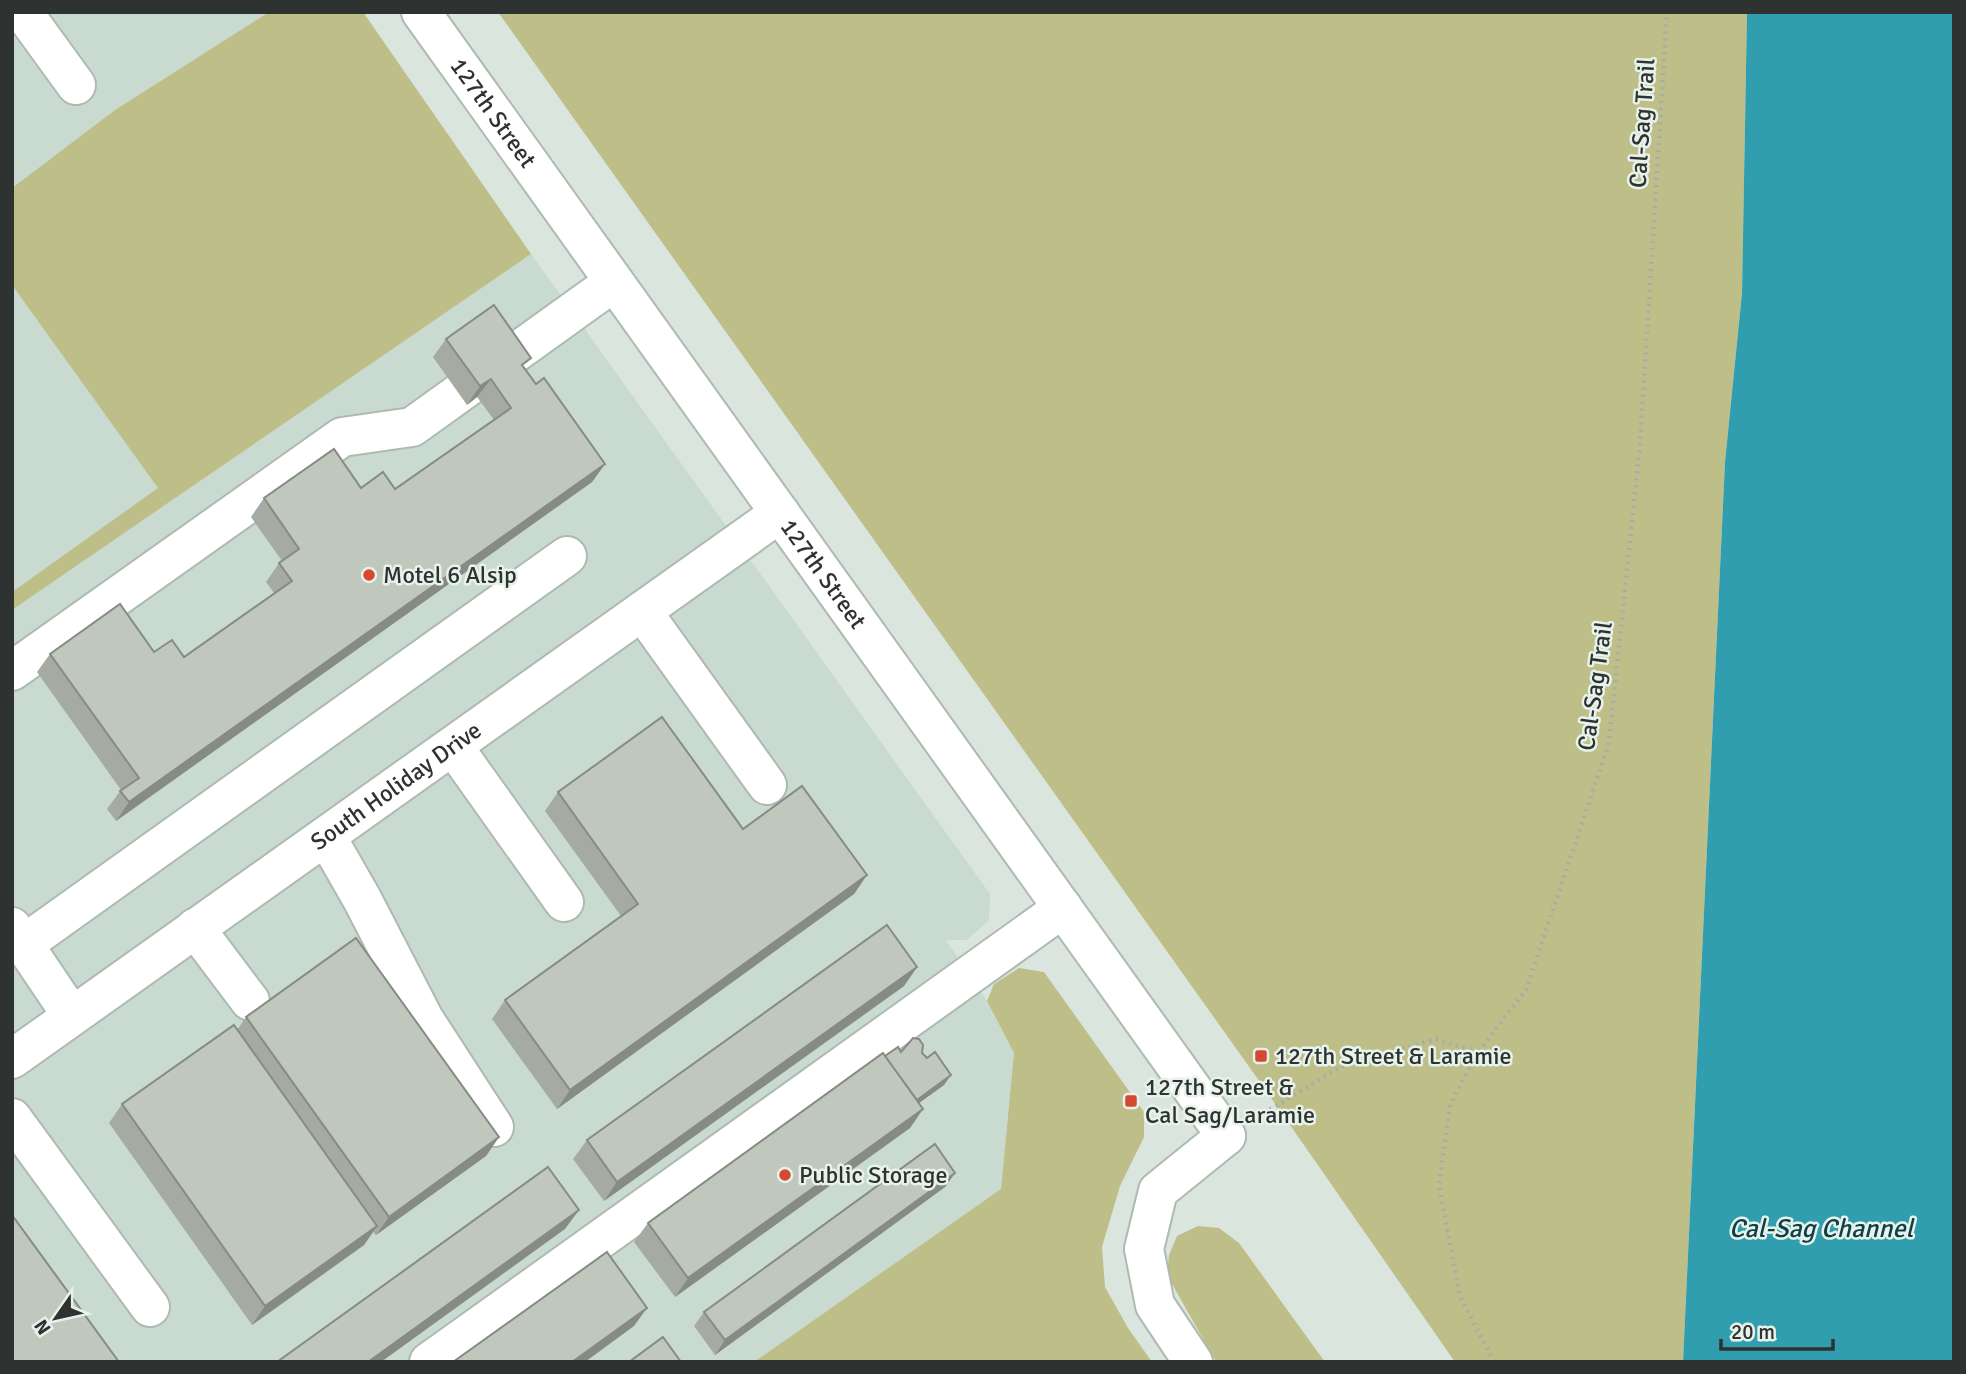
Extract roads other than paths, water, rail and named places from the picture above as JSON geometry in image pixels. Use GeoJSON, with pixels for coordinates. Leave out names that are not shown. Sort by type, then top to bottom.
{"type":"FeatureCollection","features":[{"type":"Feature","properties":{"kind":"main road"},"geometry":{"type":"LineString","coordinates":[[23,12],[76,85]]}},
{"type":"Feature","properties":{"kind":"main road","name":"127th Street"},"geometry":{"type":"LineString","coordinates":[[421,12],[1226,1136],[1158,1191],[1144,1249],[1155,1305],[1193,1362]]}},
{"type":"Feature","properties":{"kind":"main road"},"geometry":{"type":"LineString","coordinates":[[12,671],[342,437],[412,427],[614,282]]}},
{"type":"Feature","properties":{"kind":"main road","name":"South Holiday Drive"},"geometry":{"type":"LineString","coordinates":[[12,1059],[780,513]]}},
{"type":"Feature","properties":{"kind":"main road"},"geometry":{"type":"LineString","coordinates":[[72,1016],[18,936],[567,556]]}},
{"type":"Feature","properties":{"kind":"main road"},"geometry":{"type":"LineString","coordinates":[[642,611],[767,785]]}},
{"type":"Feature","properties":{"kind":"main road"},"geometry":{"type":"LineString","coordinates":[[453,746],[564,902]]}},
{"type":"Feature","properties":{"kind":"main road"},"geometry":{"type":"LineString","coordinates":[[326,835],[424,1018],[494,1127]]}},
{"type":"Feature","properties":{"kind":"main road"},"geometry":{"type":"LineString","coordinates":[[429,1362],[1063,908]]}},
{"type":"Feature","properties":{"kind":"main road"},"geometry":{"type":"LineString","coordinates":[[195,928],[250,1000]]}},
{"type":"Feature","properties":{"kind":"main road"},"geometry":{"type":"LineString","coordinates":[[12,1118],[150,1307]]}},
{"type":"Feature","properties":{"kind":"water","name":"Cal-Sag Channel"},"geometry":{"type":"Polygon","coordinates":[[[1747,12],[1954,12],[1954,1362],[1683,1362],[1725,462],[1742,293],[1747,12]]]}},
{"type":"Feature","properties":{"kind":"place","name":"Motel 6 Alsip"},"geometry":{"type":"Point","coordinates":[369,575]}},
{"type":"Feature","properties":{"kind":"place","name":"127th Street & Laramie"},"geometry":{"type":"Point","coordinates":[1261,1056]}},
{"type":"Feature","properties":{"kind":"place","name":"127th Street & Cal Sag/Laramie"},"geometry":{"type":"Point","coordinates":[1131,1101]}},
{"type":"Feature","properties":{"kind":"place","name":"Public Storage"},"geometry":{"type":"Point","coordinates":[785,1175]}}]}
